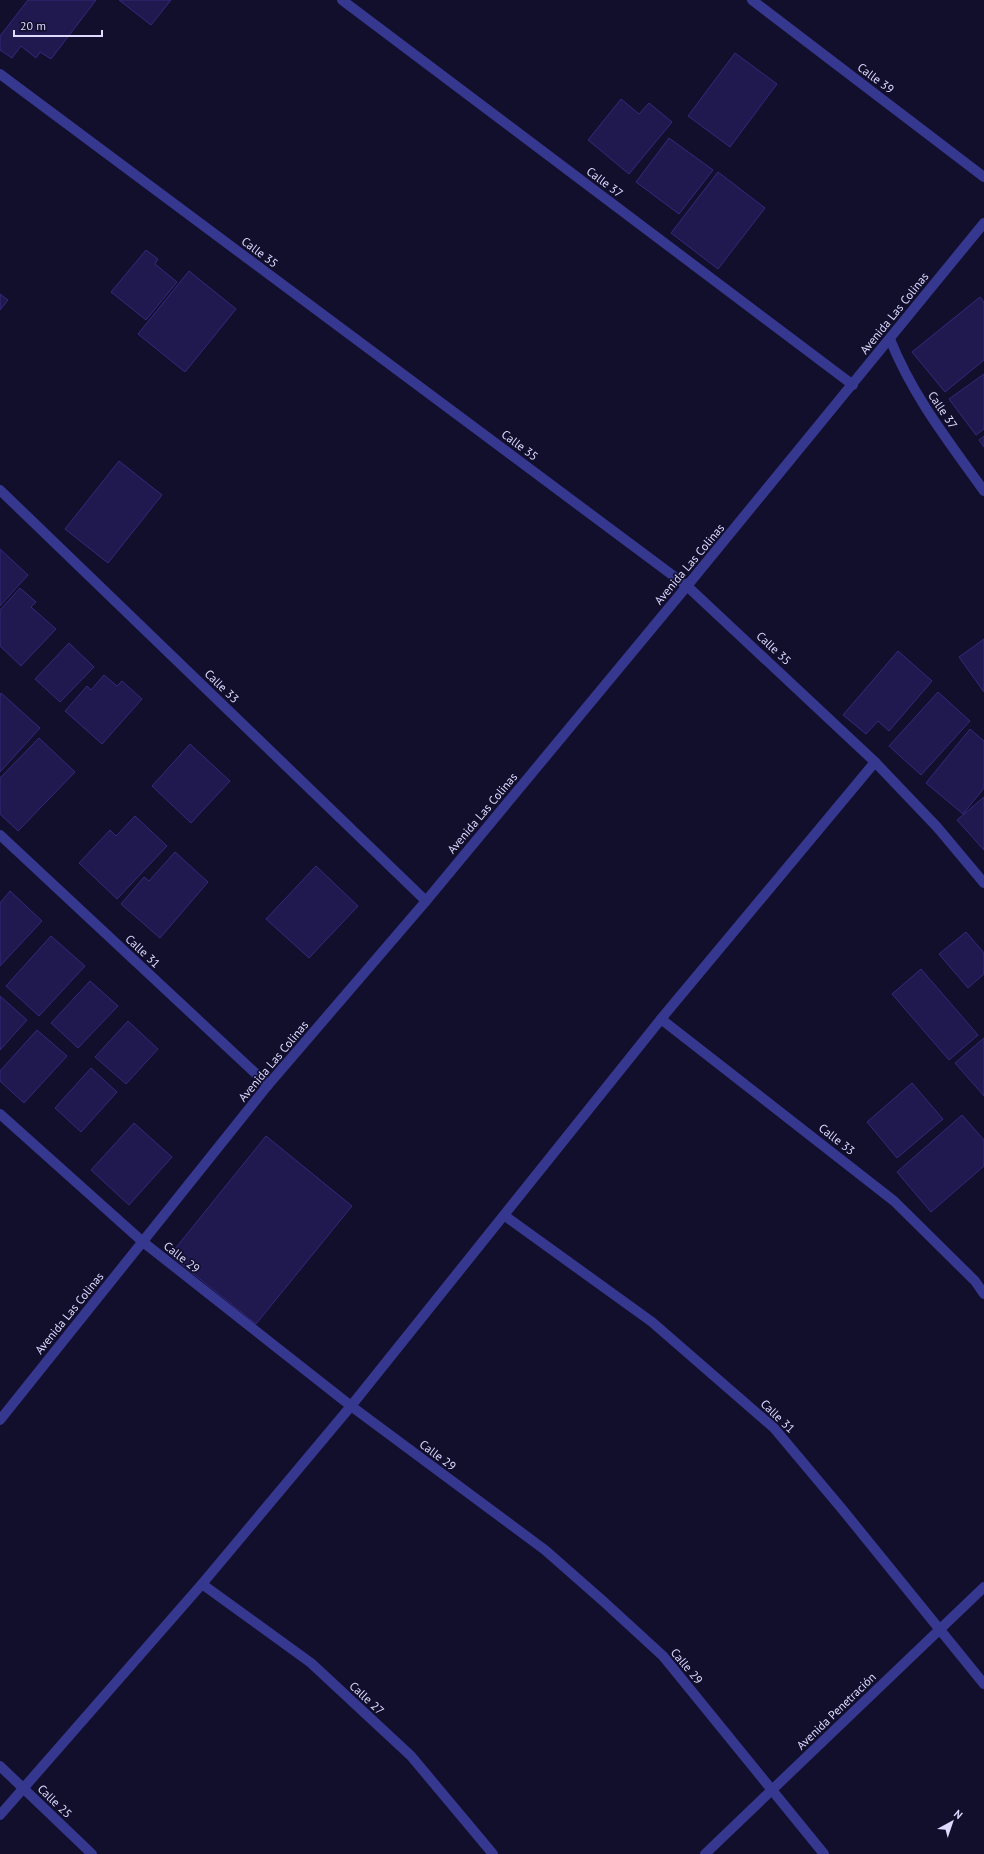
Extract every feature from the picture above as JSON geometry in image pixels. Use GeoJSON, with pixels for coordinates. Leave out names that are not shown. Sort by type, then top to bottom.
{"type":"FeatureCollection","features":[{"type":"Feature","properties":{"kind":"street","name":"Calle 37"},"geometry":{"type":"LineString","coordinates":[[342,0],[853,385]]}},
{"type":"Feature","properties":{"kind":"street","name":"Calle 39"},"geometry":{"type":"LineString","coordinates":[[752,0],[984,177]]}},
{"type":"Feature","properties":{"kind":"street","name":"Calle 35"},"geometry":{"type":"LineString","coordinates":[[0,74],[687,586],[875,762],[937,827],[984,883]]}},
{"type":"Feature","properties":{"kind":"street","name":"Avenida Las Colinas"},"geometry":{"type":"LineString","coordinates":[[2,1415],[143,1242],[268,1085],[426,901],[853,385],[984,223]]}},
{"type":"Feature","properties":{"kind":"street","name":"Calle 37"},"geometry":{"type":"LineString","coordinates":[[890,339],[913,388],[937,425],[984,491]]}},
{"type":"Feature","properties":{"kind":"street","name":"Calle 33"},"geometry":{"type":"LineString","coordinates":[[0,490],[426,901]]}},
{"type":"Feature","properties":{"kind":"street"},"geometry":{"type":"LineString","coordinates":[[0,1815],[202,1584],[351,1406],[505,1216],[661,1019],[875,762]]}},
{"type":"Feature","properties":{"kind":"street","name":"Calle 31"},"geometry":{"type":"LineString","coordinates":[[0,835],[268,1085]]}},
{"type":"Feature","properties":{"kind":"street","name":"Calle 33"},"geometry":{"type":"LineString","coordinates":[[661,1019],[894,1201],[975,1281],[984,1294]]}},
{"type":"Feature","properties":{"kind":"street","name":"Calle 29"},"geometry":{"type":"LineString","coordinates":[[0,1114],[143,1242],[351,1406],[545,1550],[603,1601],[663,1656],[824,1854]]}},
{"type":"Feature","properties":{"kind":"street","name":"Calle 31"},"geometry":{"type":"LineString","coordinates":[[505,1216],[652,1322],[774,1428],[842,1509],[984,1684]]}},
{"type":"Feature","properties":{"kind":"street","name":"Calle 27"},"geometry":{"type":"LineString","coordinates":[[202,1584],[311,1663],[405,1751],[493,1854]]}},
{"type":"Feature","properties":{"kind":"street","name":"Avenida Penetración"},"geometry":{"type":"LineString","coordinates":[[705,1854],[984,1587]]}},
{"type":"Feature","properties":{"kind":"street","name":"Calle 25"},"geometry":{"type":"LineString","coordinates":[[0,1766],[92,1854]]}},
{"type":"Feature","properties":{"kind":"building"},"geometry":{"type":"Polygon","coordinates":[[[28,0],[96,0],[51,59],[40,52],[36,58],[21,46],[12,58],[0,50],[0,36],[28,0]]]}},
{"type":"Feature","properties":{"kind":"building"},"geometry":{"type":"Polygon","coordinates":[[[119,0],[171,0],[151,25],[119,0]]]}},
{"type":"Feature","properties":{"kind":"building"},"geometry":{"type":"Polygon","coordinates":[[[735,53],[777,84],[730,147],[688,116],[735,53]]]}},
{"type":"Feature","properties":{"kind":"building"},"geometry":{"type":"Polygon","coordinates":[[[621,99],[639,114],[649,103],[672,122],[629,174],[588,140],[621,99]]]}},
{"type":"Feature","properties":{"kind":"building"},"geometry":{"type":"Polygon","coordinates":[[[669,138],[713,170],[679,214],[636,182],[669,138]]]}},
{"type":"Feature","properties":{"kind":"building"},"geometry":{"type":"Polygon","coordinates":[[[718,172],[765,208],[718,269],[671,233],[718,172]]]}},
{"type":"Feature","properties":{"kind":"building"},"geometry":{"type":"Polygon","coordinates":[[[146,250],[158,259],[155,264],[177,282],[146,320],[111,292],[146,250]]]}},
{"type":"Feature","properties":{"kind":"building"},"geometry":{"type":"Polygon","coordinates":[[[189,271],[236,309],[185,372],[138,334],[189,271]]]}},
{"type":"Feature","properties":{"kind":"building"},"geometry":{"type":"Polygon","coordinates":[[[0,294],[8,300],[0,310],[0,294]]]}},
{"type":"Feature","properties":{"kind":"building"},"geometry":{"type":"Polygon","coordinates":[[[980,297],[984,302],[984,360],[945,392],[912,352],[980,297]]]}},
{"type":"Feature","properties":{"kind":"building"},"geometry":{"type":"Polygon","coordinates":[[[984,374],[984,429],[976,435],[949,399],[984,374]]]}},
{"type":"Feature","properties":{"kind":"building"},"geometry":{"type":"Polygon","coordinates":[[[984,436],[984,447],[979,440],[984,436]]]}},
{"type":"Feature","properties":{"kind":"building"},"geometry":{"type":"Polygon","coordinates":[[[119,461],[162,495],[108,563],[65,529],[119,461]]]}},
{"type":"Feature","properties":{"kind":"building"},"geometry":{"type":"Polygon","coordinates":[[[0,549],[28,575],[0,606],[0,549]]]}},
{"type":"Feature","properties":{"kind":"building"},"geometry":{"type":"Polygon","coordinates":[[[20,588],[36,602],[31,607],[56,629],[21,666],[0,646],[0,610],[20,588]]]}},
{"type":"Feature","properties":{"kind":"building"},"geometry":{"type":"Polygon","coordinates":[[[984,639],[984,692],[959,657],[984,639]]]}},
{"type":"Feature","properties":{"kind":"building"},"geometry":{"type":"Polygon","coordinates":[[[69,643],[94,667],[60,702],[35,679],[69,643]]]}},
{"type":"Feature","properties":{"kind":"building"},"geometry":{"type":"Polygon","coordinates":[[[898,651],[932,681],[889,731],[878,721],[866,734],[843,715],[898,651]]]}},
{"type":"Feature","properties":{"kind":"building"},"geometry":{"type":"Polygon","coordinates":[[[104,675],[117,686],[122,681],[142,699],[102,744],[65,711],[87,686],[91,690],[104,675]]]}},
{"type":"Feature","properties":{"kind":"building"},"geometry":{"type":"Polygon","coordinates":[[[938,692],[970,721],[921,775],[889,746],[938,692]]]}},
{"type":"Feature","properties":{"kind":"building"},"geometry":{"type":"Polygon","coordinates":[[[1,693],[40,728],[0,772],[0,695],[1,693]]]}},
{"type":"Feature","properties":{"kind":"building"},"geometry":{"type":"Polygon","coordinates":[[[970,729],[984,741],[984,788],[963,814],[926,783],[970,729]]]}},
{"type":"Feature","properties":{"kind":"building"},"geometry":{"type":"Polygon","coordinates":[[[39,738],[75,772],[18,831],[0,814],[0,778],[39,738]]]}},
{"type":"Feature","properties":{"kind":"building"},"geometry":{"type":"Polygon","coordinates":[[[190,744],[230,781],[191,823],[152,786],[190,744]]]}},
{"type":"Feature","properties":{"kind":"building"},"geometry":{"type":"Polygon","coordinates":[[[984,797],[984,850],[957,820],[984,797]]]}},
{"type":"Feature","properties":{"kind":"building"},"geometry":{"type":"Polygon","coordinates":[[[135,816],[167,846],[117,899],[79,863],[110,830],[116,836],[135,816]]]}},
{"type":"Feature","properties":{"kind":"building"},"geometry":{"type":"Polygon","coordinates":[[[175,852],[208,882],[160,938],[121,904],[144,877],[149,881],[175,852]]]}},
{"type":"Feature","properties":{"kind":"building"},"geometry":{"type":"Polygon","coordinates":[[[316,866],[358,906],[309,958],[266,919],[316,866]]]}},
{"type":"Feature","properties":{"kind":"building"},"geometry":{"type":"Polygon","coordinates":[[[10,891],[42,921],[0,966],[0,903],[10,891]]]}},
{"type":"Feature","properties":{"kind":"building"},"geometry":{"type":"Polygon","coordinates":[[[966,932],[984,953],[984,974],[968,988],[939,954],[966,932]]]}},
{"type":"Feature","properties":{"kind":"building"},"geometry":{"type":"Polygon","coordinates":[[[51,936],[85,966],[39,1016],[6,986],[51,936]]]}},
{"type":"Feature","properties":{"kind":"building"},"geometry":{"type":"Polygon","coordinates":[[[921,969],[978,1035],[949,1060],[892,994],[921,969]]]}},
{"type":"Feature","properties":{"kind":"building"},"geometry":{"type":"Polygon","coordinates":[[[90,981],[118,1006],[78,1048],[51,1023],[90,981]]]}},
{"type":"Feature","properties":{"kind":"building"},"geometry":{"type":"Polygon","coordinates":[[[0,996],[27,1020],[0,1050],[0,996]]]}},
{"type":"Feature","properties":{"kind":"building"},"geometry":{"type":"Polygon","coordinates":[[[128,1021],[158,1049],[126,1084],[95,1057],[128,1021]]]}},
{"type":"Feature","properties":{"kind":"building"},"geometry":{"type":"Polygon","coordinates":[[[37,1030],[67,1056],[24,1103],[0,1081],[0,1071],[37,1030]]]}},
{"type":"Feature","properties":{"kind":"building"},"geometry":{"type":"Polygon","coordinates":[[[984,1038],[984,1096],[955,1063],[984,1038]]]}},
{"type":"Feature","properties":{"kind":"building"},"geometry":{"type":"Polygon","coordinates":[[[91,1068],[117,1092],[81,1132],[55,1108],[91,1068]]]}},
{"type":"Feature","properties":{"kind":"building"},"geometry":{"type":"Polygon","coordinates":[[[912,1083],[943,1119],[897,1158],[867,1122],[912,1083]]]}},
{"type":"Feature","properties":{"kind":"building"},"geometry":{"type":"Polygon","coordinates":[[[962,1115],[984,1140],[984,1166],[931,1212],[897,1172],[962,1115]]]}},
{"type":"Feature","properties":{"kind":"building"},"geometry":{"type":"Polygon","coordinates":[[[134,1123],[172,1157],[129,1205],[91,1170],[134,1123]]]}},
{"type":"Feature","properties":{"kind":"building"},"geometry":{"type":"Polygon","coordinates":[[[266,1136],[352,1206],[256,1324],[170,1255],[266,1136]]]}}]}
